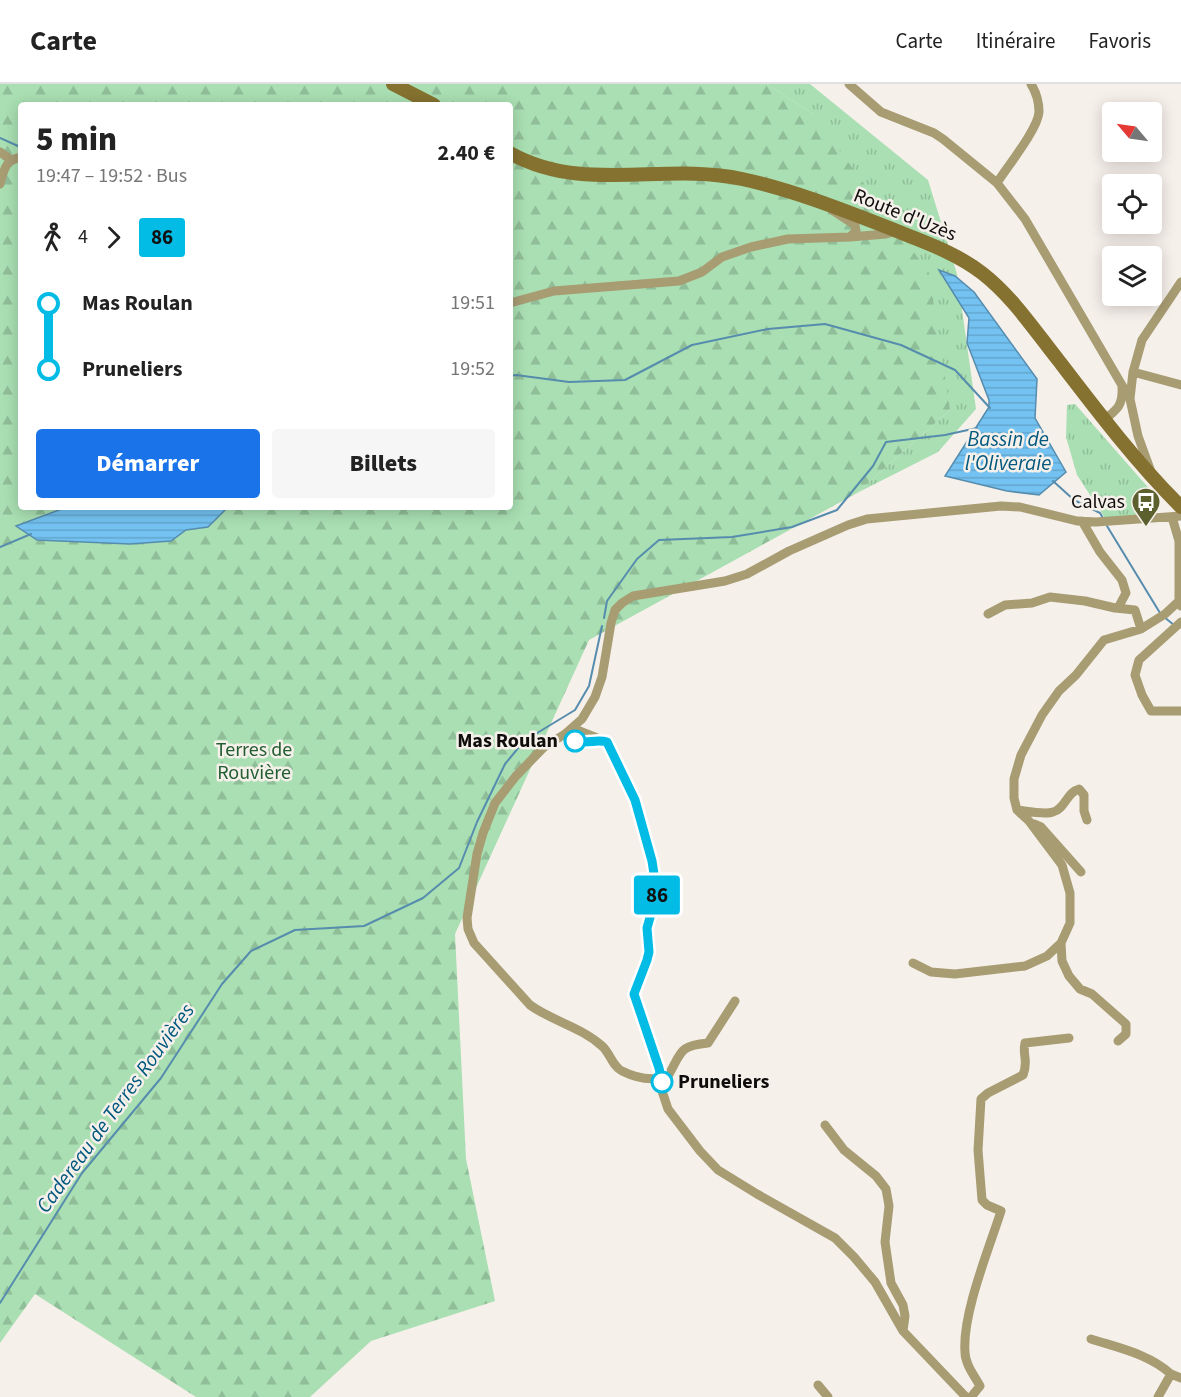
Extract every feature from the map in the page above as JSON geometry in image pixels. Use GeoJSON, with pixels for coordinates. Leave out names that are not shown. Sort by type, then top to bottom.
{"type":"FeatureCollection","features":[{"type":"Feature","properties":{"kind":"main road"},"geometry":{"type":"LineString","coordinates":[[393,84],[428,102]]}},
{"type":"Feature","properties":{"kind":"main road","name":"Route d'Uzès"},"geometry":{"type":"LineString","coordinates":[[513,154],[541,167],[570,174],[705,175],[740,179],[820,203],[949,251],[982,273],[1016,305],[1178,514]]}},
{"type":"Feature","properties":{"kind":"street"},"geometry":{"type":"LineString","coordinates":[[849,84],[881,112],[934,133],[943,139],[997,183],[1025,219],[1130,399]]}},
{"type":"Feature","properties":{"kind":"street"},"geometry":{"type":"LineString","coordinates":[[997,183],[1033,129],[1039,113],[1036,94],[1031,84]]}},
{"type":"Feature","properties":{"kind":"street"},"geometry":{"type":"LineString","coordinates":[[0,152],[11,160]]}},
{"type":"Feature","properties":{"kind":"street"},"geometry":{"type":"LineString","coordinates":[[0,184],[3,171],[11,160],[18,158]]}},
{"type":"Feature","properties":{"kind":"street"},"geometry":{"type":"LineString","coordinates":[[820,203],[855,225],[856,231],[850,237]]}},
{"type":"Feature","properties":{"kind":"street"},"geometry":{"type":"LineString","coordinates":[[850,237],[861,232],[873,222]]}},
{"type":"Feature","properties":{"kind":"street"},"geometry":{"type":"LineString","coordinates":[[866,236],[873,229],[873,222]]}},
{"type":"Feature","properties":{"kind":"street"},"geometry":{"type":"LineString","coordinates":[[513,302],[554,291],[679,281],[702,272],[722,257],[751,247],[788,239],[866,236],[897,231]]}},
{"type":"Feature","properties":{"kind":"street"},"geometry":{"type":"LineString","coordinates":[[1152,478],[1130,399],[1133,372],[1142,340],[1181,282]]}},
{"type":"Feature","properties":{"kind":"street"},"geometry":{"type":"LineString","coordinates":[[1133,372],[1181,385]]}},
{"type":"Feature","properties":{"kind":"street"},"geometry":{"type":"LineString","coordinates":[[1104,420],[1116,410],[1122,400],[1121,384]]}},
{"type":"Feature","properties":{"kind":"street"},"geometry":{"type":"LineString","coordinates":[[1116,410],[1128,410],[1133,414]]}},
{"type":"Feature","properties":{"kind":"street"},"geometry":{"type":"LineString","coordinates":[[1115,434],[1129,432],[1136,425]]}},
{"type":"Feature","properties":{"kind":"street"},"geometry":{"type":"LineString","coordinates":[[735,1001],[708,1043],[684,1048],[668,1076],[637,1077],[620,1070],[604,1048],[593,1039],[539,1012],[522,998],[474,943],[468,929],[467,918],[477,855],[495,804],[516,776],[544,747],[582,719],[595,697],[602,676],[615,610],[633,596],[724,581],[747,574],[810,542],[867,519],[1001,506],[1020,507],[1082,521],[1178,514],[1180,603],[1141,629],[1104,640],[1042,715],[1021,755],[1014,779],[1014,798],[1017,810],[1029,821],[1062,865],[1070,893],[1070,922],[1061,943],[1047,956],[1025,966],[955,974],[931,972],[913,963]]}},
{"type":"Feature","properties":{"kind":"street"},"geometry":{"type":"LineString","coordinates":[[1082,521],[1100,552],[1122,580],[1126,593],[1118,608]]}},
{"type":"Feature","properties":{"kind":"street"},"geometry":{"type":"LineString","coordinates":[[988,614],[1005,605],[1032,603],[1050,597],[1135,610],[1141,629]]}},
{"type":"Feature","properties":{"kind":"street"},"geometry":{"type":"LineString","coordinates":[[1178,625],[1139,660],[1135,675],[1150,711],[1181,711]]}},
{"type":"Feature","properties":{"kind":"street"},"geometry":{"type":"LineString","coordinates":[[568,731],[607,742],[635,800],[652,861],[657,893],[647,928],[649,952],[634,994],[661,1078],[662,1091],[668,1109],[700,1151],[718,1170],[835,1238],[875,1282],[903,1331],[966,1397]]}},
{"type":"Feature","properties":{"kind":"street"},"geometry":{"type":"LineString","coordinates":[[1017,810],[1053,812],[1074,790],[1079,789],[1084,795],[1084,811],[1087,820]]}},
{"type":"Feature","properties":{"kind":"street"},"geometry":{"type":"LineString","coordinates":[[1029,821],[1041,827],[1081,872]]}},
{"type":"Feature","properties":{"kind":"street"},"geometry":{"type":"LineString","coordinates":[[1061,943],[1062,961],[1069,976],[1080,989],[1092,994],[1126,1024],[1126,1034],[1118,1041]]}},
{"type":"Feature","properties":{"kind":"street"},"geometry":{"type":"LineString","coordinates":[[971,1397],[980,1386],[969,1367],[965,1352],[967,1331],[979,1278],[1001,1211],[987,1205],[982,1200],[978,1150],[981,1099],[1023,1075],[1027,1064],[1023,1048],[1025,1043],[1069,1038]]}},
{"type":"Feature","properties":{"kind":"street"},"geometry":{"type":"LineString","coordinates":[[825,1125],[844,1150],[876,1176],[886,1189],[889,1206],[885,1242],[891,1283],[903,1305],[905,1316],[903,1331]]}},
{"type":"Feature","properties":{"kind":"street"},"geometry":{"type":"LineString","coordinates":[[1091,1339],[1151,1359],[1171,1374],[1181,1378]]}},
{"type":"Feature","properties":{"kind":"street"},"geometry":{"type":"LineString","coordinates":[[1158,1397],[1171,1374]]}},
{"type":"Feature","properties":{"kind":"street"},"geometry":{"type":"LineString","coordinates":[[818,1385],[828,1397]]}},
{"type":"Feature","properties":{"kind":"green space","name":"Terres de Rouvière"},"geometry":{"type":"Polygon","coordinates":[[[0,84],[767,84],[813,114],[929,273],[950,410],[857,493],[589,640],[455,934],[466,1159],[495,1301],[371,1341],[310,1397],[196,1397],[35,1294],[0,1343],[0,84]]]}},
{"type":"Feature","properties":{"kind":"green space"},"geometry":{"type":"Polygon","coordinates":[[[767,84],[810,84],[928,180],[957,274],[976,409],[938,452],[857,493],[950,410],[813,114],[767,84]]]}},
{"type":"Feature","properties":{"kind":"green space","name":"Bassin de l'Oliveraie"},"geometry":{"type":"Polygon","coordinates":[[[1075,404],[1153,493],[1135,517],[1105,518],[1077,475],[1066,437],[1067,405],[1075,404]]]}},
{"type":"Feature","properties":{"kind":"water","name":"Bassin de l'Oliveraie"},"geometry":{"type":"Polygon","coordinates":[[[939,270],[955,276],[974,292],[1037,379],[1035,418],[1066,472],[1039,495],[1007,491],[945,476],[989,407],[989,400],[967,343],[969,318],[939,270]]]}},
{"type":"Feature","properties":{"kind":"water"},"geometry":{"type":"Polygon","coordinates":[[[59,510],[225,510],[208,527],[186,530],[171,541],[130,544],[37,540],[16,526],[59,510]]]}},
{"type":"Feature","properties":{"kind":"waterway"},"geometry":{"type":"LineString","coordinates":[[0,138],[18,146]]}},
{"type":"Feature","properties":{"kind":"waterway"},"geometry":{"type":"LineString","coordinates":[[513,376],[569,382],[625,380],[692,345],[768,329],[825,324],[901,345],[955,370],[990,408]]}},
{"type":"Feature","properties":{"kind":"waterway","name":"Cadereau de Terres Rouvières"},"geometry":{"type":"LineString","coordinates":[[604,618],[607,601],[637,559],[659,540],[732,537],[792,527],[837,510],[873,466],[886,442],[945,435],[977,428]]}},
{"type":"Feature","properties":{"kind":"waterway"},"geometry":{"type":"LineString","coordinates":[[1053,481],[1074,500],[1100,513],[1103,518]]}},
{"type":"Feature","properties":{"kind":"waterway"},"geometry":{"type":"LineString","coordinates":[[1107,526],[1160,613]]}},
{"type":"Feature","properties":{"kind":"waterway"},"geometry":{"type":"LineString","coordinates":[[0,547],[31,534]]}},
{"type":"Feature","properties":{"kind":"waterway"},"geometry":{"type":"LineString","coordinates":[[1164,617],[1174,625]]}},
{"type":"Feature","properties":{"kind":"waterway","name":"Cadereau de Terres Rouvières"},"geometry":{"type":"LineString","coordinates":[[0,1303],[82,1173],[161,1078],[222,984],[251,951],[295,930],[364,926],[423,898],[459,868],[477,822],[505,764],[524,741],[575,710],[589,686],[602,626]]}},
{"type":"Feature","properties":{"kind":"bus line","name":"86"},"geometry":{"type":"LineString","coordinates":[[575,741],[585,744],[603,740],[607,742],[635,800],[652,861],[657,893],[647,928],[649,952],[634,994],[662,1082]]}},
{"type":"Feature","properties":{"kind":"place","name":"Calvas"},"geometry":{"type":"Point","coordinates":[1146,528]}},
{"type":"Feature","properties":{"kind":"place","name":"Mas Roulan"},"geometry":{"type":"Point","coordinates":[575,741]}},
{"type":"Feature","properties":{"kind":"place","name":"Pruneliers"},"geometry":{"type":"Point","coordinates":[662,1082]}}]}
